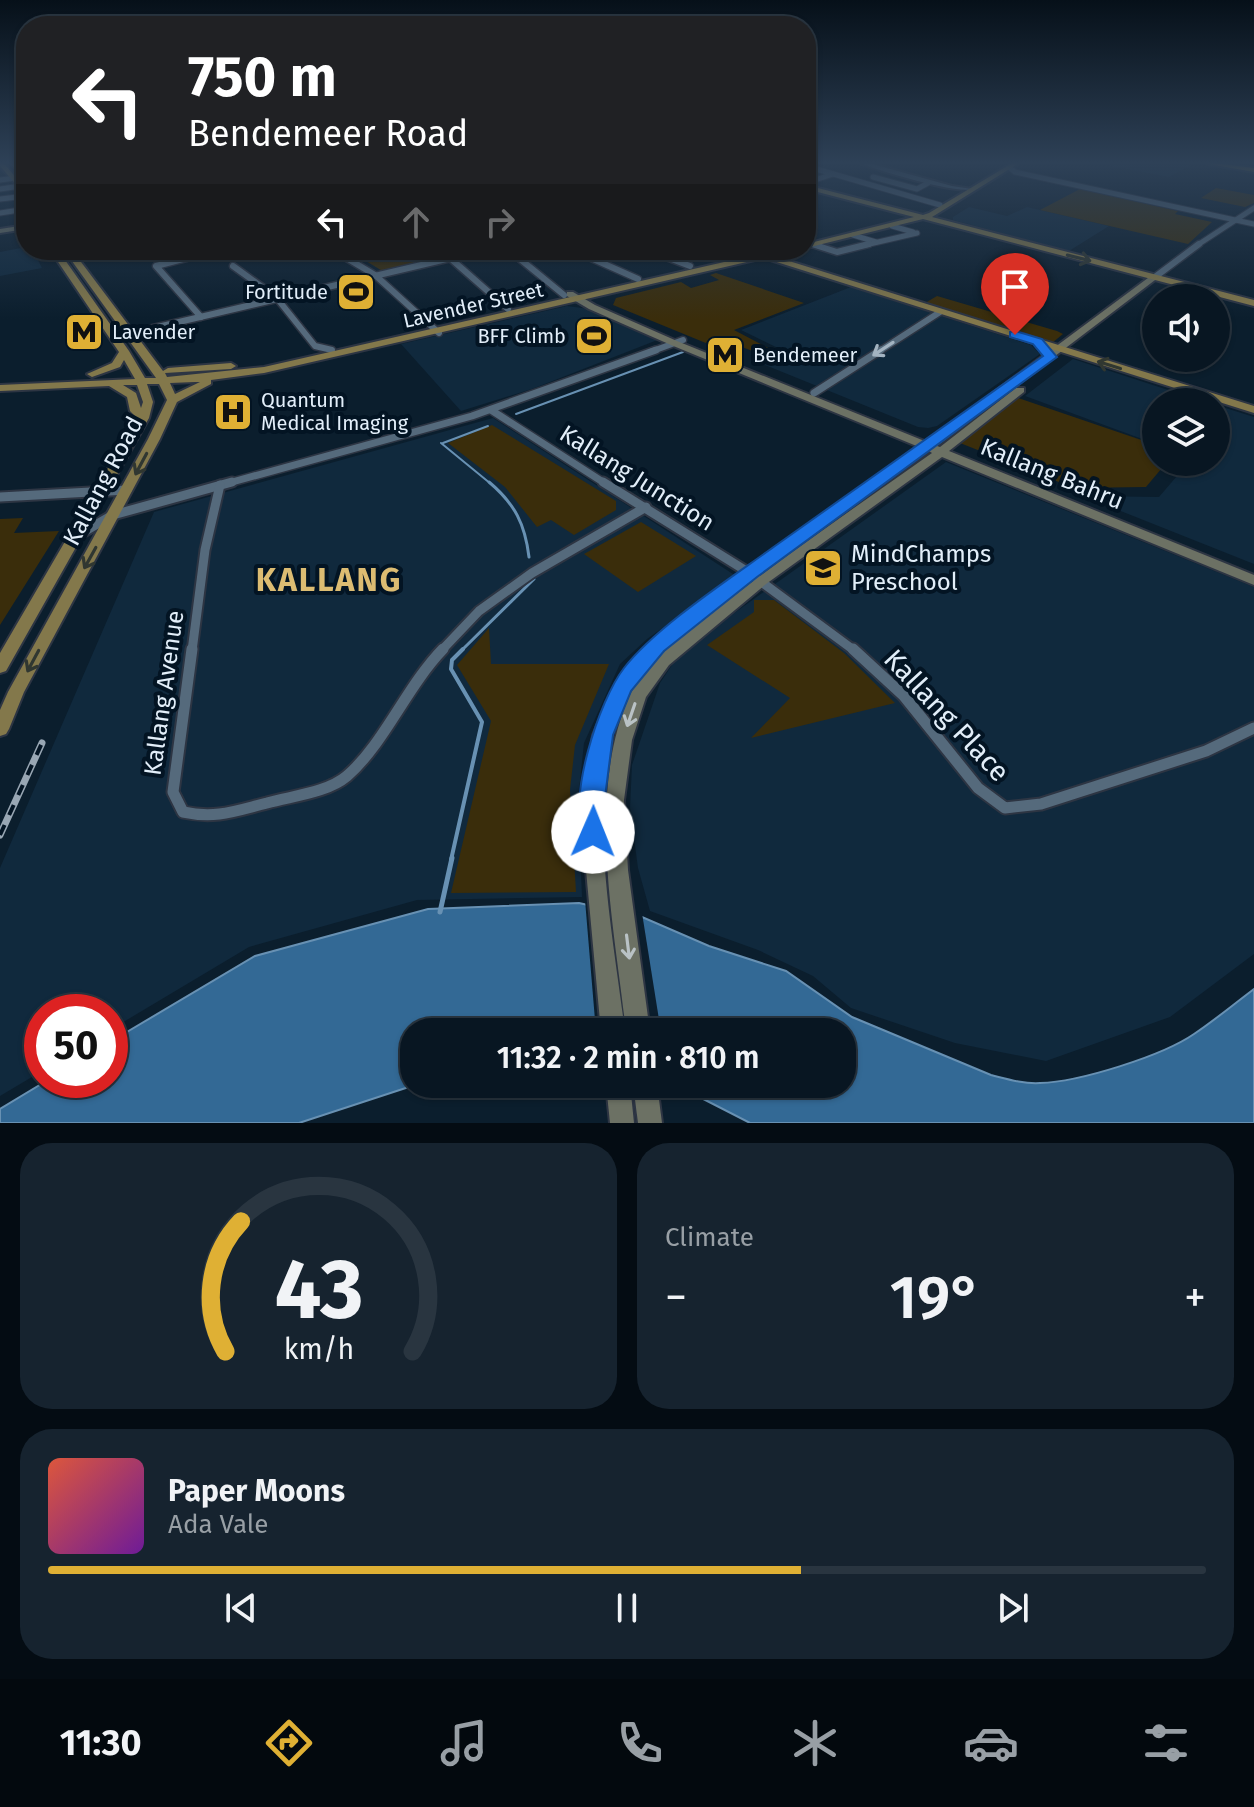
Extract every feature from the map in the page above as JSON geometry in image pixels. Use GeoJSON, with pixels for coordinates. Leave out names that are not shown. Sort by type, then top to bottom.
{"type":"FeatureCollection","features":[{"type":"Feature","properties":{"kind":"main road"},"geometry":{"type":"LineString","coordinates":[[912,214],[1163,275],[1254,303]]}},
{"type":"Feature","properties":{"kind":"main road"},"geometry":{"type":"LineString","coordinates":[[816,241],[892,226],[925,214]]}},
{"type":"Feature","properties":{"kind":"main road"},"geometry":{"type":"LineString","coordinates":[[816,240],[925,214]]}},
{"type":"Feature","properties":{"kind":"main road"},"geometry":{"type":"LineString","coordinates":[[60,260],[140,377]]}},
{"type":"Feature","properties":{"kind":"main road","name":"Kallang Road"},"geometry":{"type":"LineString","coordinates":[[0,729],[42,642],[127,490],[172,400],[161,376],[131,332],[75,260]]}},
{"type":"Feature","properties":{"kind":"main road","name":"Lavender Street"},"geometry":{"type":"LineString","coordinates":[[161,376],[222,376],[294,365],[718,260]]}},
{"type":"Feature","properties":{"kind":"main road","name":"Lavender Street"},"geometry":{"type":"LineString","coordinates":[[161,376],[248,364],[313,350],[332,350],[436,329],[508,309],[606,292],[726,260]]}},
{"type":"Feature","properties":{"kind":"main road"},"geometry":{"type":"LineString","coordinates":[[781,260],[1254,410]]}},
{"type":"Feature","properties":{"kind":"main road"},"geometry":{"type":"LineString","coordinates":[[612,1018],[596,870],[593,797],[602,735],[621,689],[657,646],[939,446],[1163,275]]}},
{"type":"Feature","properties":{"kind":"main road"},"geometry":{"type":"LineString","coordinates":[[572,297],[594,305],[606,292]]}},
{"type":"Feature","properties":{"kind":"main road","name":"Kallang Bahru"},"geometry":{"type":"LineString","coordinates":[[572,297],[1254,570]]}},
{"type":"Feature","properties":{"kind":"main road","name":"Kallang Bahru"},"geometry":{"type":"LineString","coordinates":[[678,342],[814,393],[1254,580]]}},
{"type":"Feature","properties":{"kind":"main road"},"geometry":{"type":"LineString","coordinates":[[1037,342],[1050,357]]}},
{"type":"Feature","properties":{"kind":"main road"},"geometry":{"type":"LineString","coordinates":[[92,374],[116,365],[124,356],[124,351]]}},
{"type":"Feature","properties":{"kind":"main road"},"geometry":{"type":"LineString","coordinates":[[939,446],[1050,357],[1066,351]]}},
{"type":"Feature","properties":{"kind":"main road"},"geometry":{"type":"LineString","coordinates":[[0,381],[92,374],[161,376]]}},
{"type":"Feature","properties":{"kind":"main road"},"geometry":{"type":"LineString","coordinates":[[172,400],[222,376]]}},
{"type":"Feature","properties":{"kind":"main road"},"geometry":{"type":"LineString","coordinates":[[0,388],[111,383],[140,377]]}},
{"type":"Feature","properties":{"kind":"main road","name":"Kallang Road"},"geometry":{"type":"LineString","coordinates":[[0,667],[143,418],[148,402],[140,377]]}},
{"type":"Feature","properties":{"kind":"main road"},"geometry":{"type":"LineString","coordinates":[[111,383],[123,387],[132,395],[136,411],[143,418]]}},
{"type":"Feature","properties":{"kind":"main road"},"geometry":{"type":"LineString","coordinates":[[636,1018],[618,870],[615,800],[618,765],[638,695],[663,661],[755,577]]}},
{"type":"Feature","properties":{"kind":"main road"},"geometry":{"type":"LineString","coordinates":[[619,1098],[622,1123]]}},
{"type":"Feature","properties":{"kind":"main road"},"geometry":{"type":"LineString","coordinates":[[647,1098],[650,1123]]}},
{"type":"Feature","properties":{"kind":"street"},"geometry":{"type":"LineString","coordinates":[[1207,214],[1254,224]]}},
{"type":"Feature","properties":{"kind":"street"},"geometry":{"type":"LineString","coordinates":[[1163,275],[1246,214]]}},
{"type":"Feature","properties":{"kind":"street"},"geometry":{"type":"LineString","coordinates":[[816,245],[837,252],[917,233],[892,226]]}},
{"type":"Feature","properties":{"kind":"street"},"geometry":{"type":"LineString","coordinates":[[853,235],[878,243]]}},
{"type":"Feature","properties":{"kind":"street"},"geometry":{"type":"LineString","coordinates":[[178,260],[156,266],[200,316]]}},
{"type":"Feature","properties":{"kind":"street"},"geometry":{"type":"LineString","coordinates":[[226,260],[276,299],[313,350]]}},
{"type":"Feature","properties":{"kind":"street"},"geometry":{"type":"LineString","coordinates":[[350,260],[375,275],[436,329]]}},
{"type":"Feature","properties":{"kind":"street"},"geometry":{"type":"LineString","coordinates":[[131,332],[441,260]]}},
{"type":"Feature","properties":{"kind":"street"},"geometry":{"type":"LineString","coordinates":[[452,260],[508,309]]}},
{"type":"Feature","properties":{"kind":"street"},"geometry":{"type":"LineString","coordinates":[[522,260],[572,297]]}},
{"type":"Feature","properties":{"kind":"street"},"geometry":{"type":"LineString","coordinates":[[597,260],[638,279]]}},
{"type":"Feature","properties":{"kind":"street"},"geometry":{"type":"LineString","coordinates":[[674,260],[690,266]]}},
{"type":"Feature","properties":{"kind":"street"},"geometry":{"type":"LineString","coordinates":[[814,393],[940,312]]}},
{"type":"Feature","properties":{"kind":"street"},"geometry":{"type":"LineString","coordinates":[[78,535],[113,515],[491,410],[678,342]]}},
{"type":"Feature","properties":{"kind":"street","name":"Kallang Junction"},"geometry":{"type":"LineString","coordinates":[[491,410],[755,577]]}},
{"type":"Feature","properties":{"kind":"street","name":"Kallang Avenue"},"geometry":{"type":"LineString","coordinates":[[220,485],[205,550],[173,792],[183,812],[208,817],[319,789],[346,777],[368,752],[422,670],[479,611],[532,573],[646,507]]}},
{"type":"Feature","properties":{"kind":"street"},"geometry":{"type":"LineString","coordinates":[[0,497],[127,490]]}},
{"type":"Feature","properties":{"kind":"street","name":"Kallang Place"},"geometry":{"type":"LineString","coordinates":[[755,577],[808,613],[893,684],[976,786],[1008,809],[1041,804],[1206,751],[1254,728]]}},
{"type":"Feature","properties":{"kind":"shaded area"},"geometry":{"type":"Polygon","coordinates":[[[957,214],[1059,214],[1109,226],[1069,251],[953,220],[957,214]]]}},
{"type":"Feature","properties":{"kind":"shaded area"},"geometry":{"type":"Polygon","coordinates":[[[1059,214],[1177,214],[1212,222],[1188,244],[1059,214]]]}},
{"type":"Feature","properties":{"kind":"shaded area"},"geometry":{"type":"Polygon","coordinates":[[[16,249],[16,260],[38,260],[42,268],[0,276],[0,252],[16,249]]]}},
{"type":"Feature","properties":{"kind":"shaded area"},"geometry":{"type":"Polygon","coordinates":[[[364,260],[437,260],[384,272],[364,260]]]}},
{"type":"Feature","properties":{"kind":"shaded area"},"geometry":{"type":"Polygon","coordinates":[[[716,273],[804,303],[734,330],[776,352],[768,357],[729,342],[718,348],[613,305],[616,298],[681,282],[691,288],[719,280],[710,275],[716,273]]]}},
{"type":"Feature","properties":{"kind":"shaded area"},"geometry":{"type":"Polygon","coordinates":[[[851,287],[1031,345],[1040,354],[937,426],[928,428],[918,427],[760,363],[782,350],[741,330],[851,287]]]}},
{"type":"Feature","properties":{"kind":"shaded area"},"geometry":{"type":"Polygon","coordinates":[[[937,296],[1063,334],[1052,343],[925,303],[937,296]]]}},
{"type":"Feature","properties":{"kind":"shaded area"},"geometry":{"type":"Polygon","coordinates":[[[567,306],[590,309],[660,339],[532,389],[461,411],[401,344],[567,306]]]}},
{"type":"Feature","properties":{"kind":"shaded area"},"geometry":{"type":"Polygon","coordinates":[[[1073,359],[1162,388],[1142,388],[1142,439],[1025,396],[1073,359]]]}},
{"type":"Feature","properties":{"kind":"shaded area"},"geometry":{"type":"Polygon","coordinates":[[[1015,397],[1142,440],[1142,476],[1155,476],[1146,487],[1074,488],[960,443],[1015,397]]]}},
{"type":"Feature","properties":{"kind":"shaded area"},"geometry":{"type":"Polygon","coordinates":[[[1230,409],[1254,417],[1254,564],[1083,496],[1159,497],[1177,476],[1230,476],[1230,409]]]}},
{"type":"Feature","properties":{"kind":"shaded area"},"geometry":{"type":"Polygon","coordinates":[[[493,418],[736,576],[647,639],[620,664],[584,743],[578,800],[582,897],[417,900],[249,947],[128,1019],[128,994],[24,994],[24,1082],[0,1096],[0,868],[154,512],[493,418]]]}},
{"type":"Feature","properties":{"kind":"shaded area"},"geometry":{"type":"Polygon","coordinates":[[[492,425],[616,501],[616,510],[574,535],[551,520],[537,527],[505,487],[448,443],[492,425]]]}},
{"type":"Feature","properties":{"kind":"shaded area"},"geometry":{"type":"Polygon","coordinates":[[[946,462],[1254,587],[1254,954],[1170,1017],[1046,1061],[955,1043],[851,1008],[813,976],[758,950],[650,911],[638,868],[630,808],[632,765],[660,683],[674,662],[716,626],[946,462]]]}},
{"type":"Feature","properties":{"kind":"shaded area"},"geometry":{"type":"Polygon","coordinates":[[[23,518],[14,533],[59,531],[0,625],[0,519],[23,518]]]}},
{"type":"Feature","properties":{"kind":"shaded area"},"geometry":{"type":"Polygon","coordinates":[[[641,522],[696,556],[638,592],[584,554],[641,522]]]}},
{"type":"Feature","properties":{"kind":"shaded area"},"geometry":{"type":"Polygon","coordinates":[[[754,600],[774,600],[844,653],[895,703],[751,738],[790,698],[707,645],[754,612],[754,600]]]}},
{"type":"Feature","properties":{"kind":"shaded area"},"geometry":{"type":"Polygon","coordinates":[[[489,628],[491,664],[609,664],[575,745],[570,790],[576,892],[451,893],[491,721],[457,665],[489,628]]]}},
{"type":"Feature","properties":{"kind":"water"},"geometry":{"type":"Polygon","coordinates":[[[579,903],[642,917],[709,946],[786,971],[854,1018],[400,1018],[400,1090],[299,1123],[0,1123],[0,1109],[24,1094],[24,1098],[128,1098],[128,1031],[255,956],[428,909],[579,903]]]}},
{"type":"Feature","properties":{"kind":"water"},"geometry":{"type":"Polygon","coordinates":[[[1254,989],[1254,1123],[750,1123],[701,1098],[856,1098],[856,1019],[991,1075],[1021,1082],[1057,1082],[1120,1066],[1162,1051],[1194,1034],[1254,989]]]}},
{"type":"Feature","properties":{"kind":"pier"},"geometry":{"type":"Polygon","coordinates":[[[585,900],[642,913],[659,1018],[595,1018],[585,900]]]}},
{"type":"Feature","properties":{"kind":"waterway"},"geometry":{"type":"LineString","coordinates":[[516,414],[683,352]]}},
{"type":"Feature","properties":{"kind":"waterway"},"geometry":{"type":"LineString","coordinates":[[443,443],[488,426]]}},
{"type":"Feature","properties":{"kind":"waterway"},"geometry":{"type":"LineString","coordinates":[[441,443],[491,484]]}},
{"type":"Feature","properties":{"kind":"waterway"},"geometry":{"type":"LineString","coordinates":[[489,482],[506,498],[517,515],[525,534],[529,557]]}},
{"type":"Feature","properties":{"kind":"waterway"},"geometry":{"type":"LineString","coordinates":[[461,651],[534,579]]}},
{"type":"Feature","properties":{"kind":"waterway"},"geometry":{"type":"LineString","coordinates":[[451,860],[482,722],[451,669],[452,660],[461,651]]}},
{"type":"Feature","properties":{"kind":"waterway"},"geometry":{"type":"LineString","coordinates":[[440,912],[452,858]]}},
{"type":"Feature","properties":{"kind":"railway"},"geometry":{"type":"LineString","coordinates":[[0,835],[42,743]]}},
{"type":"Feature","properties":{"kind":"place","name":"Fortitude"},"geometry":{"type":"Point","coordinates":[356,292]}},
{"type":"Feature","properties":{"kind":"place","name":"Lavender"},"geometry":{"type":"Point","coordinates":[84,332]}},
{"type":"Feature","properties":{"kind":"place","name":"BFF Climb"},"geometry":{"type":"Point","coordinates":[594,336]}},
{"type":"Feature","properties":{"kind":"place","name":"Bendemeer"},"geometry":{"type":"Point","coordinates":[725,355]}},
{"type":"Feature","properties":{"kind":"place","name":"Quantum Medical Imaging"},"geometry":{"type":"Point","coordinates":[233,412]}},
{"type":"Feature","properties":{"kind":"place","name":"MindChamps Preschool"},"geometry":{"type":"Point","coordinates":[823,568]}},
{"type":"Feature","properties":{"kind":"district","name":"KALLANG"},"geometry":{"type":"Point","coordinates":[329,580]}},
{"type":"Feature","properties":{"kind":"route"},"geometry":{"type":"LineString","coordinates":[[593,832],[596,764],[602,735],[610,711],[634,670],[657,646],[750,573],[1050,357],[1037,342],[1015,335]]}}]}
